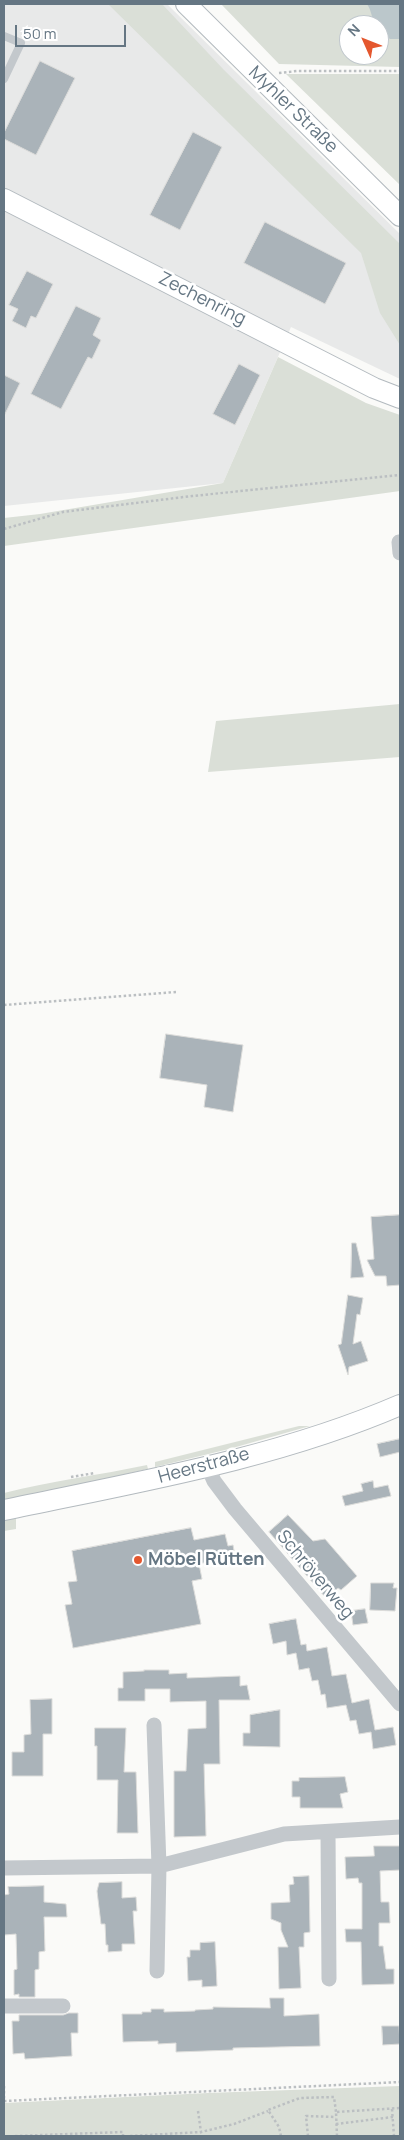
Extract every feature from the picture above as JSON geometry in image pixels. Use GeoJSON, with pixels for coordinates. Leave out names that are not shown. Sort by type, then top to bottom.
{"type":"FeatureCollection","features":[{"type":"Feature","properties":{"kind":"main road","name":"Myhler Straße"},"geometry":{"type":"LineString","coordinates":[[186,4],[400,216]]}},
{"type":"Feature","properties":{"kind":"main road","name":"Zechenring"},"geometry":{"type":"LineString","coordinates":[[4,199],[374,388],[400,398]]}},
{"type":"Feature","properties":{"kind":"main road","name":"Heerstraße"},"geometry":{"type":"LineString","coordinates":[[4,1510],[155,1480],[324,1433],[400,1404]]}},
{"type":"Feature","properties":{"kind":"street","name":"Schröverweg"},"geometry":{"type":"LineString","coordinates":[[207,1465],[214,1481],[235,1509],[400,1704]]}},
{"type":"Feature","properties":{"kind":"street"},"geometry":{"type":"LineString","coordinates":[[154,1726],[159,1866],[157,1971]]}},
{"type":"Feature","properties":{"kind":"street"},"geometry":{"type":"LineString","coordinates":[[4,1868],[159,1866],[284,1834],[400,1827]]}},
{"type":"Feature","properties":{"kind":"street"},"geometry":{"type":"LineString","coordinates":[[328,1832],[329,1979]]}},
{"type":"Feature","properties":{"kind":"street"},"geometry":{"type":"LineString","coordinates":[[4,2006],[63,2006]]}},
{"type":"Feature","properties":{"kind":"lane"},"geometry":{"type":"LineString","coordinates":[[4,36],[21,44],[4,79]]}},
{"type":"Feature","properties":{"kind":"path"},"geometry":{"type":"LineString","coordinates":[[270,74],[297,71],[400,71]]}},
{"type":"Feature","properties":{"kind":"path"},"geometry":{"type":"LineString","coordinates":[[4,529],[63,512],[192,496],[400,475]]}},
{"type":"Feature","properties":{"kind":"path"},"geometry":{"type":"LineString","coordinates":[[4,1005],[176,992]]}},
{"type":"Feature","properties":{"kind":"path"},"geometry":{"type":"LineString","coordinates":[[63,1479],[91,1472],[100,1473]]}},
{"type":"Feature","properties":{"kind":"path"},"geometry":{"type":"LineString","coordinates":[[4,2086],[4,2101],[400,2082]]}},
{"type":"Feature","properties":{"kind":"path"},"geometry":{"type":"LineString","coordinates":[[130,2136],[201,2132],[234,2124],[300,2098],[334,2097],[337,2136]]}},
{"type":"Feature","properties":{"kind":"path"},"geometry":{"type":"LineString","coordinates":[[336,2112],[400,2108]]}},
{"type":"Feature","properties":{"kind":"path"},"geometry":{"type":"LineString","coordinates":[[392,2109],[394,2136]]}},
{"type":"Feature","properties":{"kind":"path"},"geometry":{"type":"LineString","coordinates":[[268,2110],[279,2126],[281,2136]]}},
{"type":"Feature","properties":{"kind":"path"},"geometry":{"type":"LineString","coordinates":[[198,2111],[202,2136]]}},
{"type":"Feature","properties":{"kind":"path"},"geometry":{"type":"LineString","coordinates":[[308,2136],[306,2116],[336,2117]]}},
{"type":"Feature","properties":{"kind":"path"},"geometry":{"type":"LineString","coordinates":[[336,2124],[393,2117]]}},
{"type":"Feature","properties":{"kind":"path"},"geometry":{"type":"LineString","coordinates":[[15,2136],[123,2132],[124,2136]]}},
{"type":"Feature","properties":{"kind":"shaded area"},"geometry":{"type":"Polygon","coordinates":[[[4,4],[167,4],[400,234],[400,379],[291,327],[223,483],[4,506],[4,4]]]}},
{"type":"Feature","properties":{"kind":"shaded area"},"geometry":{"type":"Polygon","coordinates":[[[108,4],[162,4],[224,70],[400,244],[400,345],[380,313],[361,253],[108,4]]]}},
{"type":"Feature","properties":{"kind":"shaded area"},"geometry":{"type":"Polygon","coordinates":[[[221,4],[400,4],[400,67],[279,64],[221,4]]]}},
{"type":"Feature","properties":{"kind":"shaded area"},"geometry":{"type":"Polygon","coordinates":[[[367,4],[400,4],[400,39],[389,38],[389,15],[372,15],[367,4]]]}},
{"type":"Feature","properties":{"kind":"shaded area"},"geometry":{"type":"Polygon","coordinates":[[[286,74],[400,74],[400,185],[286,74]]]}},
{"type":"Feature","properties":{"kind":"shaded area"},"geometry":{"type":"Polygon","coordinates":[[[278,357],[366,403],[400,415],[400,491],[4,546],[4,518],[40,514],[223,483],[278,357]]]}},
{"type":"Feature","properties":{"kind":"shaded area"},"geometry":{"type":"Polygon","coordinates":[[[400,704],[400,757],[208,772],[216,721],[400,704]]]}},
{"type":"Feature","properties":{"kind":"shaded area"},"geometry":{"type":"Polygon","coordinates":[[[299,1426],[310,1426],[229,1449],[155,1467],[155,1462],[299,1426]]]}},
{"type":"Feature","properties":{"kind":"shaded area"},"geometry":{"type":"Polygon","coordinates":[[[147,1465],[148,1469],[4,1502],[4,1493],[147,1465]]]}},
{"type":"Feature","properties":{"kind":"shaded area"},"geometry":{"type":"Polygon","coordinates":[[[16,1516],[16,1529],[4,1531],[4,1518],[16,1516]]]}},
{"type":"Feature","properties":{"kind":"shaded area"},"geometry":{"type":"Polygon","coordinates":[[[400,2086],[400,2136],[4,2136],[4,2103],[400,2086]]]}},
{"type":"Feature","properties":{"kind":"building"},"geometry":{"type":"Polygon","coordinates":[[[40,61],[75,78],[36,155],[4,139],[4,133],[40,61]]]}},
{"type":"Feature","properties":{"kind":"building"},"geometry":{"type":"Polygon","coordinates":[[[193,132],[222,147],[180,230],[150,215],[193,132]]]}},
{"type":"Feature","properties":{"kind":"building"},"geometry":{"type":"Polygon","coordinates":[[[265,222],[346,263],[325,304],[244,263],[265,222]]]}},
{"type":"Feature","properties":{"kind":"building"},"geometry":{"type":"Polygon","coordinates":[[[27,271],[53,284],[36,318],[31,316],[26,328],[12,321],[18,309],[9,305],[27,271]]]}},
{"type":"Feature","properties":{"kind":"building"},"geometry":{"type":"Polygon","coordinates":[[[76,306],[101,318],[93,335],[101,340],[92,359],[88,357],[61,409],[31,394],[76,306]]]}},
{"type":"Feature","properties":{"kind":"building"},"geometry":{"type":"Polygon","coordinates":[[[239,364],[260,375],[235,425],[213,414],[239,364]]]}},
{"type":"Feature","properties":{"kind":"building"},"geometry":{"type":"Polygon","coordinates":[[[4,375],[20,383],[4,416],[4,375]]]}},
{"type":"Feature","properties":{"kind":"building"},"geometry":{"type":"Polygon","coordinates":[[[166,1034],[243,1045],[233,1112],[204,1107],[207,1085],[160,1078],[166,1034]]]}},
{"type":"Feature","properties":{"kind":"building"},"geometry":{"type":"Polygon","coordinates":[[[400,1215],[400,1285],[387,1286],[386,1276],[375,1276],[367,1260],[374,1259],[371,1217],[400,1215]]]}},
{"type":"Feature","properties":{"kind":"building"},"geometry":{"type":"Polygon","coordinates":[[[352,1243],[356,1243],[364,1277],[351,1278],[352,1243]]]}},
{"type":"Feature","properties":{"kind":"building"},"geometry":{"type":"Polygon","coordinates":[[[348,1295],[363,1298],[360,1315],[357,1314],[353,1344],[361,1341],[368,1361],[349,1367],[348,1375],[338,1345],[341,1344],[348,1295]]]}},
{"type":"Feature","properties":{"kind":"building"},"geometry":{"type":"Polygon","coordinates":[[[400,1439],[400,1452],[380,1457],[377,1444],[400,1439]]]}},
{"type":"Feature","properties":{"kind":"building"},"geometry":{"type":"Polygon","coordinates":[[[373,1481],[374,1488],[388,1485],[391,1496],[345,1506],[342,1496],[363,1491],[361,1484],[373,1481]]]}},
{"type":"Feature","properties":{"kind":"building"},"geometry":{"type":"Polygon","coordinates":[[[288,1515],[313,1541],[325,1539],[357,1576],[341,1590],[338,1588],[326,1598],[269,1532],[288,1515]]]}},
{"type":"Feature","properties":{"kind":"building"},"geometry":{"type":"Polygon","coordinates":[[[191,1528],[194,1540],[225,1534],[228,1546],[233,1545],[235,1556],[199,1564],[202,1579],[192,1581],[201,1624],[73,1648],[65,1605],[72,1604],[68,1582],[77,1581],[72,1551],[191,1528]]]}},
{"type":"Feature","properties":{"kind":"building"},"geometry":{"type":"Polygon","coordinates":[[[371,1583],[394,1583],[393,1588],[397,1588],[395,1611],[370,1610],[371,1583]]]}},
{"type":"Feature","properties":{"kind":"building"},"geometry":{"type":"Polygon","coordinates":[[[365,1609],[368,1623],[353,1625],[351,1611],[365,1609]]]}},
{"type":"Feature","properties":{"kind":"building"},"geometry":{"type":"Polygon","coordinates":[[[296,1619],[301,1645],[306,1644],[307,1651],[327,1647],[332,1676],[346,1674],[352,1703],[369,1699],[375,1730],[393,1727],[396,1745],[373,1749],[371,1732],[359,1734],[356,1720],[350,1721],[346,1705],[327,1708],[325,1694],[321,1695],[318,1680],[312,1681],[309,1668],[299,1670],[296,1653],[287,1655],[286,1641],[273,1644],[269,1624],[296,1619]]]}},
{"type":"Feature","properties":{"kind":"building"},"geometry":{"type":"Polygon","coordinates":[[[169,1670],[169,1674],[187,1673],[187,1678],[240,1676],[240,1686],[247,1685],[250,1700],[219,1700],[220,1764],[204,1764],[206,1836],[174,1837],[174,1771],[186,1771],[188,1729],[206,1728],[206,1701],[170,1702],[170,1689],[145,1689],[145,1701],[118,1701],[118,1688],[123,1688],[123,1672],[169,1670]]]}},
{"type":"Feature","properties":{"kind":"building"},"geometry":{"type":"Polygon","coordinates":[[[52,1699],[52,1734],[43,1734],[43,1776],[12,1776],[12,1752],[24,1752],[24,1735],[31,1734],[30,1700],[52,1699]]]}},
{"type":"Feature","properties":{"kind":"building"},"geometry":{"type":"Polygon","coordinates":[[[280,1710],[280,1747],[243,1746],[243,1733],[250,1733],[250,1715],[280,1710]]]}},
{"type":"Feature","properties":{"kind":"building"},"geometry":{"type":"Polygon","coordinates":[[[95,1728],[126,1728],[124,1772],[136,1772],[138,1833],[117,1833],[118,1780],[97,1780],[95,1728]]]}},
{"type":"Feature","properties":{"kind":"building"},"geometry":{"type":"Polygon","coordinates":[[[345,1777],[348,1792],[340,1794],[343,1808],[300,1808],[300,1797],[292,1797],[292,1781],[299,1781],[299,1778],[345,1777]]]}},
{"type":"Feature","properties":{"kind":"building"},"geometry":{"type":"Polygon","coordinates":[[[374,1846],[400,1846],[400,1870],[380,1871],[381,1902],[389,1902],[390,1923],[379,1923],[379,1946],[383,1946],[386,1969],[394,1969],[394,1984],[362,1985],[361,1942],[346,1942],[345,1929],[362,1929],[362,1883],[359,1883],[358,1878],[346,1879],[345,1857],[374,1856],[374,1846]]]}},
{"type":"Feature","properties":{"kind":"building"},"geometry":{"type":"Polygon","coordinates":[[[309,1876],[310,1932],[304,1933],[304,1947],[299,1947],[301,1988],[279,1989],[278,1947],[288,1947],[281,1930],[281,1923],[271,1919],[271,1903],[290,1902],[289,1885],[294,1884],[293,1877],[309,1876]]]}},
{"type":"Feature","properties":{"kind":"building"},"geometry":{"type":"Polygon","coordinates":[[[122,1882],[122,1898],[136,1897],[137,1911],[133,1911],[135,1944],[122,1944],[122,1951],[108,1952],[105,1924],[101,1924],[97,1891],[99,1883],[122,1882]]]}},
{"type":"Feature","properties":{"kind":"building"},"geometry":{"type":"Polygon","coordinates":[[[44,1886],[44,1902],[66,1904],[67,1917],[44,1917],[45,1951],[39,1952],[39,1969],[35,1970],[35,1997],[19,1997],[19,1994],[14,1995],[14,1970],[17,1969],[16,1934],[4,1935],[4,1895],[9,1894],[8,1887],[44,1886]]]}},
{"type":"Feature","properties":{"kind":"building"},"geometry":{"type":"Polygon","coordinates":[[[215,1942],[217,1986],[202,1987],[202,1980],[188,1981],[187,1957],[190,1957],[190,1950],[200,1950],[200,1943],[215,1942]]]}},
{"type":"Feature","properties":{"kind":"building"},"geometry":{"type":"Polygon","coordinates":[[[270,1998],[284,1998],[284,2016],[319,2014],[320,2046],[233,2048],[233,2050],[176,2052],[176,2043],[158,2044],[158,2041],[123,2042],[122,2014],[142,2014],[142,2012],[151,2012],[151,2009],[164,2009],[164,2012],[195,2011],[213,2009],[213,2007],[270,2008],[270,1998]]]}},
{"type":"Feature","properties":{"kind":"building"},"geometry":{"type":"Polygon","coordinates":[[[78,2013],[78,2033],[71,2033],[72,2056],[25,2059],[24,2053],[13,2054],[12,2021],[19,2021],[19,2015],[63,2015],[78,2013]]]}},
{"type":"Feature","properties":{"kind":"building"},"geometry":{"type":"Polygon","coordinates":[[[382,2026],[399,2026],[400,2044],[383,2045],[382,2026]]]}},
{"type":"Feature","properties":{"kind":"place","name":"Möbel Rütten"},"geometry":{"type":"Point","coordinates":[138,1560]}}]}
